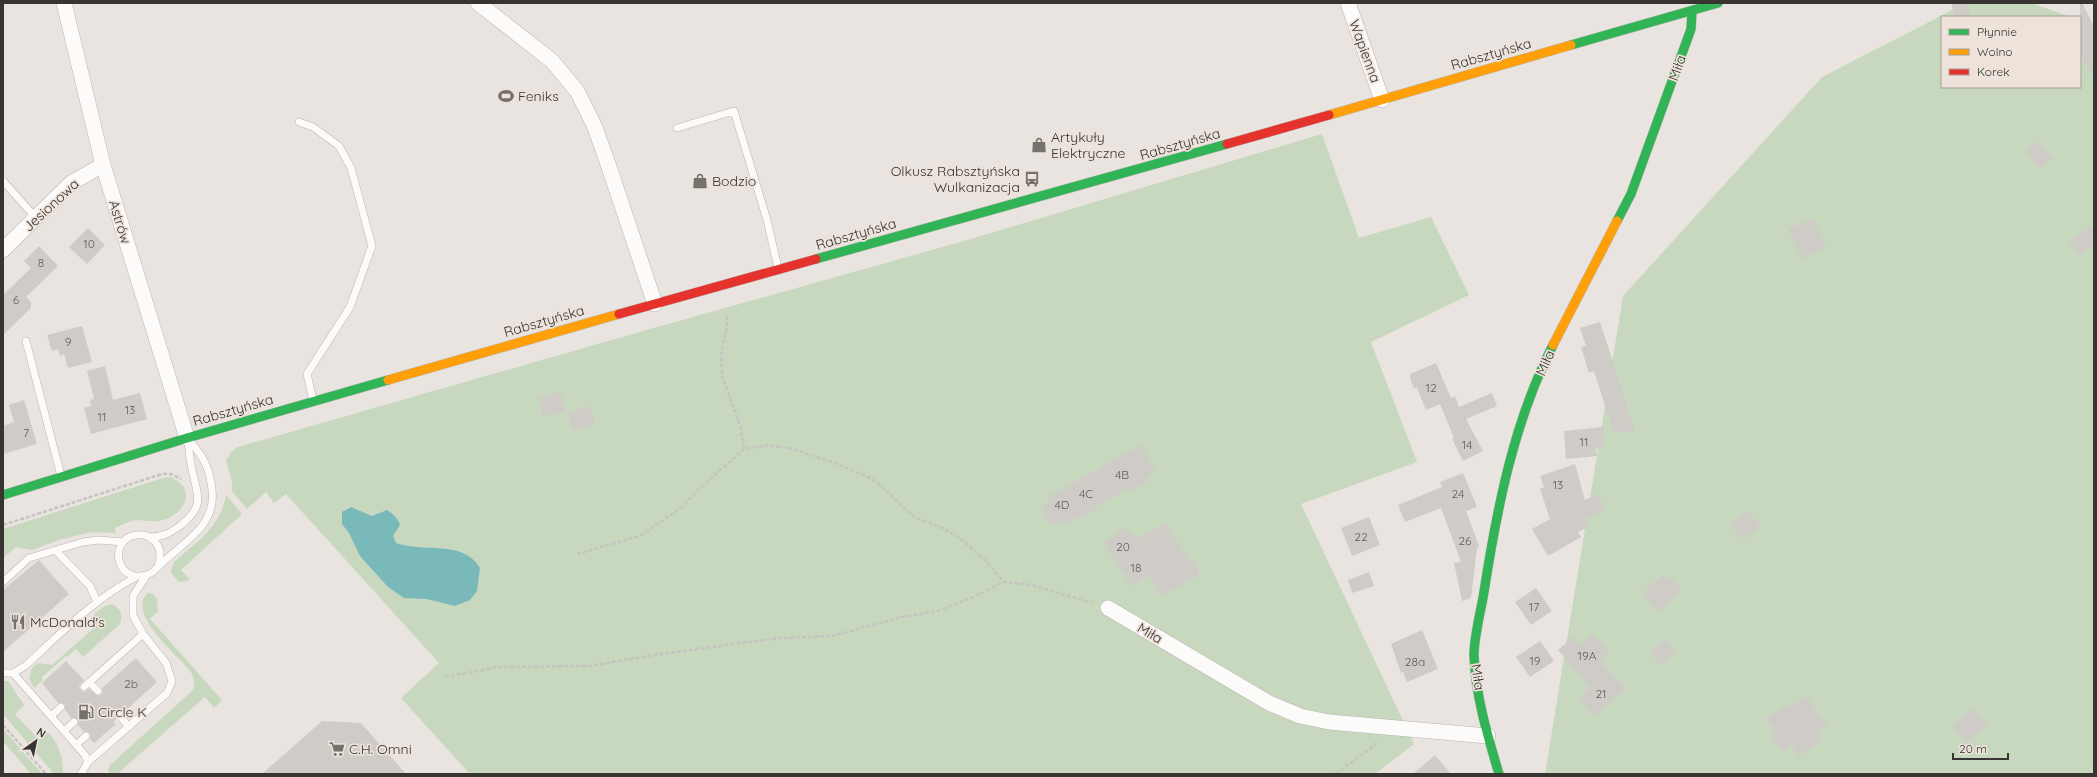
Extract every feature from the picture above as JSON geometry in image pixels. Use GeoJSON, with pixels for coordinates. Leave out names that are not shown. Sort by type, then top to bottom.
{"type":"FeatureCollection","features":[{"type":"Feature","properties":{"kind":"street","name":"Astrów"},"geometry":{"type":"LineString","coordinates":[[64,3],[103,165],[187,438]]}},
{"type":"Feature","properties":{"kind":"street"},"geometry":{"type":"LineString","coordinates":[[478,3],[552,61],[577,92],[594,125],[655,304]]}},
{"type":"Feature","properties":{"kind":"street","name":"Wapienna"},"geometry":{"type":"LineString","coordinates":[[1348,3],[1382,100]]}},
{"type":"Feature","properties":{"kind":"street","name":"Rabsztyńska"},"geometry":{"type":"LineString","coordinates":[[3,495],[187,438],[655,304],[1382,100],[1718,3]]}},
{"type":"Feature","properties":{"kind":"street","name":"Miła"},"geometry":{"type":"LineString","coordinates":[[1500,774],[1488,736],[1476,673],[1474,654],[1491,548],[1513,447],[1544,363],[1631,194],[1691,29],[1692,11]]}},
{"type":"Feature","properties":{"kind":"street","name":"Jesionowa"},"geometry":{"type":"LineString","coordinates":[[3,250],[71,183],[103,165]]}},
{"type":"Feature","properties":{"kind":"street","name":"Miła"},"geometry":{"type":"LineString","coordinates":[[1108,608],[1269,703],[1300,716],[1329,722],[1488,736]]}},
{"type":"Feature","properties":{"kind":"lane"},"geometry":{"type":"LineString","coordinates":[[677,128],[734,111],[767,220],[779,270]]}},
{"type":"Feature","properties":{"kind":"lane"},"geometry":{"type":"LineString","coordinates":[[299,122],[313,127],[339,146],[351,168],[372,246],[350,308],[307,374],[314,402]]}},
{"type":"Feature","properties":{"kind":"lane"},"geometry":{"type":"LineString","coordinates":[[3,181],[36,218]]}},
{"type":"Feature","properties":{"kind":"lane"},"geometry":{"type":"LineString","coordinates":[[26,341],[61,476]]}},
{"type":"Feature","properties":{"kind":"lane"},"geometry":{"type":"LineString","coordinates":[[136,577],[124,571],[118,560],[120,547],[123,542],[134,535],[163,537],[172,532],[194,512],[199,500],[190,464],[187,438]]}},
{"type":"Feature","properties":{"kind":"lane"},"geometry":{"type":"LineString","coordinates":[[3,673],[14,672],[25,666],[97,602],[115,588],[136,577],[146,576],[153,572],[190,539],[212,510],[214,494],[204,457],[187,438]]}},
{"type":"Feature","properties":{"kind":"lane"},"geometry":{"type":"LineString","coordinates":[[150,537],[160,550],[161,558],[158,566]]}},
{"type":"Feature","properties":{"kind":"lane"},"geometry":{"type":"LineString","coordinates":[[3,582],[29,558],[83,542],[98,540],[123,542]]}},
{"type":"Feature","properties":{"kind":"lane"},"geometry":{"type":"LineString","coordinates":[[56,551],[90,586],[97,602]]}},
{"type":"Feature","properties":{"kind":"lane"},"geometry":{"type":"LineString","coordinates":[[81,774],[88,762],[167,693],[172,681],[166,663],[143,634],[133,616],[133,596],[146,576]]}},
{"type":"Feature","properties":{"kind":"lane"},"geometry":{"type":"LineString","coordinates":[[98,691],[86,684],[143,634]]}},
{"type":"Feature","properties":{"kind":"lane"},"geometry":{"type":"LineString","coordinates":[[14,672],[85,755],[88,762]]}},
{"type":"Feature","properties":{"kind":"lane"},"geometry":{"type":"LineString","coordinates":[[51,716],[61,707]]}},
{"type":"Feature","properties":{"kind":"lane"},"geometry":{"type":"LineString","coordinates":[[119,715],[129,727]]}},
{"type":"Feature","properties":{"kind":"lane"},"geometry":{"type":"LineString","coordinates":[[64,730],[74,722]]}},
{"type":"Feature","properties":{"kind":"lane"},"geometry":{"type":"LineString","coordinates":[[76,745],[86,736]]}},
{"type":"Feature","properties":{"kind":"path"},"geometry":{"type":"LineString","coordinates":[[727,316],[727,327],[721,354],[722,376],[741,428],[744,449]]}},
{"type":"Feature","properties":{"kind":"path"},"geometry":{"type":"LineString","coordinates":[[577,554],[640,536],[682,507],[699,489],[744,449],[768,445],[793,449],[835,463],[868,477],[878,483],[914,517],[942,528],[960,538],[985,560],[1004,582]]}},
{"type":"Feature","properties":{"kind":"path"},"geometry":{"type":"LineString","coordinates":[[3,525],[162,474],[171,474],[184,483]]}},
{"type":"Feature","properties":{"kind":"path"},"geometry":{"type":"LineString","coordinates":[[444,676],[499,667],[589,666],[660,654],[780,638],[833,636],[901,617],[937,612],[974,597],[1004,582],[1032,585],[1108,608]]}},
{"type":"Feature","properties":{"kind":"path"},"geometry":{"type":"LineString","coordinates":[[3,725],[46,774]]}},
{"type":"Feature","properties":{"kind":"path"},"geometry":{"type":"LineString","coordinates":[[1336,774],[1397,728]]}},
{"type":"Feature","properties":{"kind":"green space"},"geometry":{"type":"Polygon","coordinates":[[[1966,3],[2031,3],[2068,16],[1941,16],[1941,88],[2081,88],[2081,24],[2094,44],[2094,774],[1545,774],[1623,296],[1822,77],[1966,3]]]}},
{"type":"Feature","properties":{"kind":"green space"},"geometry":{"type":"Polygon","coordinates":[[[1322,134],[1359,238],[1431,217],[1469,295],[1371,342],[1417,462],[1301,504],[1414,744],[1375,774],[470,774],[401,698],[439,663],[286,494],[274,503],[266,492],[247,509],[232,491],[232,482],[226,460],[232,451],[238,447],[964,241],[1322,134]]]}},
{"type":"Feature","properties":{"kind":"green space"},"geometry":{"type":"Polygon","coordinates":[[[171,477],[183,486],[186,492],[183,505],[172,516],[163,520],[133,521],[115,528],[116,533],[92,532],[62,539],[32,550],[16,547],[3,558],[3,529],[163,478],[171,477]]]}},
{"type":"Feature","properties":{"kind":"green space"},"geometry":{"type":"Polygon","coordinates":[[[226,495],[242,514],[181,570],[190,580],[179,582],[171,573],[175,561],[207,532],[219,516],[226,495]]]}},
{"type":"Feature","properties":{"kind":"green space"},"geometry":{"type":"Polygon","coordinates":[[[148,593],[153,594],[157,599],[158,611],[150,619],[222,700],[214,708],[205,697],[117,774],[110,774],[108,770],[110,765],[191,692],[195,686],[192,674],[187,667],[163,642],[147,620],[143,610],[143,601],[148,593]]]}},
{"type":"Feature","properties":{"kind":"green space"},"geometry":{"type":"Polygon","coordinates":[[[112,604],[120,612],[120,624],[83,657],[76,649],[67,657],[66,656],[41,678],[43,680],[34,688],[29,678],[32,668],[38,663],[52,665],[94,628],[94,614],[105,606],[112,604]]]}},
{"type":"Feature","properties":{"kind":"green space"},"geometry":{"type":"Polygon","coordinates":[[[3,681],[8,681],[24,705],[15,714],[39,740],[48,732],[55,742],[61,757],[63,774],[54,774],[3,714],[3,681]]]}},
{"type":"Feature","properties":{"kind":"green space"},"geometry":{"type":"Polygon","coordinates":[[[3,729],[42,774],[31,774],[3,741],[3,729]]]}},
{"type":"Feature","properties":{"kind":"water"},"geometry":{"type":"Polygon","coordinates":[[[351,507],[372,516],[387,510],[391,513],[397,518],[400,525],[393,536],[396,543],[407,546],[453,550],[464,553],[473,559],[480,568],[477,591],[470,600],[455,606],[427,599],[404,598],[388,587],[360,556],[349,533],[342,524],[342,512],[351,507]]]}},
{"type":"Feature","properties":{"kind":"building"},"geometry":{"type":"Polygon","coordinates":[[[1951,3],[1967,3],[1971,16],[1955,16],[1951,3]]]}},
{"type":"Feature","properties":{"kind":"building"},"geometry":{"type":"Polygon","coordinates":[[[2080,3],[2082,3],[2094,26],[2094,77],[2081,58],[2080,3]]]}},
{"type":"Feature","properties":{"kind":"building"},"geometry":{"type":"Polygon","coordinates":[[[2039,141],[2053,159],[2039,169],[2026,150],[2039,141]]]}},
{"type":"Feature","properties":{"kind":"building"},"geometry":{"type":"Polygon","coordinates":[[[1813,218],[1826,247],[1802,259],[1788,229],[1813,218]]]}},
{"type":"Feature","properties":{"kind":"building"},"geometry":{"type":"Polygon","coordinates":[[[2094,224],[2094,244],[2078,255],[2069,242],[2094,224]]]}},
{"type":"Feature","properties":{"kind":"building"},"geometry":{"type":"Polygon","coordinates":[[[88,228],[105,245],[87,264],[69,247],[88,228]]]}},
{"type":"Feature","properties":{"kind":"building"},"geometry":{"type":"Polygon","coordinates":[[[39,246],[58,266],[26,297],[31,302],[31,308],[3,335],[3,295],[31,268],[24,261],[39,246]]]}},
{"type":"Feature","properties":{"kind":"building"},"geometry":{"type":"Polygon","coordinates":[[[1600,322],[1635,433],[1613,431],[1594,371],[1589,373],[1581,347],[1586,346],[1580,328],[1600,322]]]}},
{"type":"Feature","properties":{"kind":"building"},"geometry":{"type":"Polygon","coordinates":[[[82,326],[92,362],[68,368],[64,354],[60,356],[58,349],[52,351],[47,335],[82,326]]]}},
{"type":"Feature","properties":{"kind":"building"},"geometry":{"type":"Polygon","coordinates":[[[1436,363],[1451,398],[1455,396],[1459,407],[1492,393],[1497,406],[1466,419],[1483,451],[1463,461],[1452,439],[1454,438],[1440,404],[1426,410],[1417,388],[1414,388],[1411,382],[1410,374],[1436,363]]]}},
{"type":"Feature","properties":{"kind":"building"},"geometry":{"type":"Polygon","coordinates":[[[105,366],[113,400],[140,393],[147,419],[91,434],[84,408],[91,406],[90,400],[94,399],[87,371],[105,366]]]}},
{"type":"Feature","properties":{"kind":"building"},"geometry":{"type":"Polygon","coordinates":[[[560,392],[565,411],[543,417],[538,398],[560,392]]]}},
{"type":"Feature","properties":{"kind":"building"},"geometry":{"type":"Polygon","coordinates":[[[24,400],[37,444],[3,454],[3,426],[14,422],[9,405],[24,400]]]}},
{"type":"Feature","properties":{"kind":"building"},"geometry":{"type":"Polygon","coordinates":[[[590,406],[595,424],[573,430],[568,413],[590,406]]]}},
{"type":"Feature","properties":{"kind":"building"},"geometry":{"type":"Polygon","coordinates":[[[1603,427],[1604,448],[1596,449],[1597,456],[1566,459],[1564,431],[1603,427]]]}},
{"type":"Feature","properties":{"kind":"building"},"geometry":{"type":"Polygon","coordinates":[[[1141,445],[1156,472],[1147,477],[1149,480],[1130,491],[1129,488],[1096,507],[1097,509],[1078,520],[1077,517],[1063,525],[1060,521],[1051,525],[1041,507],[1050,502],[1048,497],[1141,445]]]}},
{"type":"Feature","properties":{"kind":"building"},"geometry":{"type":"Polygon","coordinates":[[[1575,464],[1585,500],[1598,494],[1606,511],[1586,519],[1590,527],[1578,532],[1581,537],[1548,556],[1532,529],[1550,519],[1540,489],[1544,487],[1540,476],[1575,464]]]}},
{"type":"Feature","properties":{"kind":"building"},"geometry":{"type":"Polygon","coordinates":[[[1463,473],[1477,507],[1466,511],[1479,546],[1477,548],[1471,598],[1462,601],[1454,563],[1461,562],[1441,508],[1405,522],[1398,505],[1442,487],[1440,482],[1463,473]]]}},
{"type":"Feature","properties":{"kind":"building"},"geometry":{"type":"Polygon","coordinates":[[[1747,510],[1761,526],[1744,540],[1730,525],[1747,510]]]}},
{"type":"Feature","properties":{"kind":"building"},"geometry":{"type":"Polygon","coordinates":[[[1369,517],[1380,545],[1352,556],[1341,528],[1369,517]]]}},
{"type":"Feature","properties":{"kind":"building"},"geometry":{"type":"Polygon","coordinates":[[[1166,523],[1190,562],[1193,560],[1200,574],[1160,596],[1149,575],[1131,586],[1103,542],[1127,527],[1132,536],[1135,534],[1138,539],[1166,523]]]}},
{"type":"Feature","properties":{"kind":"building","name":"McDonald's"},"geometry":{"type":"Polygon","coordinates":[[[39,560],[69,594],[3,652],[3,590],[39,560]]]}},
{"type":"Feature","properties":{"kind":"building"},"geometry":{"type":"Polygon","coordinates":[[[1369,572],[1374,586],[1352,593],[1348,580],[1369,572]]]}},
{"type":"Feature","properties":{"kind":"building"},"geometry":{"type":"Polygon","coordinates":[[[1663,575],[1668,580],[1671,577],[1682,591],[1658,612],[1641,594],[1663,575]]]}},
{"type":"Feature","properties":{"kind":"building"},"geometry":{"type":"Polygon","coordinates":[[[1536,588],[1552,611],[1531,625],[1515,602],[1536,588]]]}},
{"type":"Feature","properties":{"kind":"building"},"geometry":{"type":"Polygon","coordinates":[[[1422,630],[1438,669],[1407,682],[1403,672],[1401,673],[1391,644],[1422,630]]]}},
{"type":"Feature","properties":{"kind":"building"},"geometry":{"type":"Polygon","coordinates":[[[1593,634],[1610,653],[1600,661],[1626,688],[1595,717],[1578,699],[1589,688],[1558,650],[1573,637],[1580,645],[1593,634]]]}},
{"type":"Feature","properties":{"kind":"building"},"geometry":{"type":"Polygon","coordinates":[[[1665,639],[1676,652],[1660,665],[1650,652],[1665,639]]]}},
{"type":"Feature","properties":{"kind":"building"},"geometry":{"type":"Polygon","coordinates":[[[1540,641],[1554,661],[1530,677],[1516,657],[1540,641]]]}},
{"type":"Feature","properties":{"kind":"building"},"geometry":{"type":"Polygon","coordinates":[[[136,658],[157,682],[123,713],[120,710],[116,711],[114,715],[116,719],[113,722],[116,724],[94,743],[90,739],[90,733],[84,732],[78,725],[78,719],[71,718],[65,710],[65,704],[58,703],[42,683],[66,661],[84,680],[79,686],[81,691],[85,692],[89,689],[99,696],[103,693],[102,688],[136,658]]]}},
{"type":"Feature","properties":{"kind":"building"},"geometry":{"type":"Polygon","coordinates":[[[1806,696],[1827,726],[1818,733],[1823,740],[1799,756],[1791,745],[1782,752],[1770,734],[1775,731],[1766,719],[1788,704],[1791,707],[1806,696]]]}},
{"type":"Feature","properties":{"kind":"building"},"geometry":{"type":"Polygon","coordinates":[[[1972,708],[1988,725],[1966,743],[1952,726],[1972,708]]]}},
{"type":"Feature","properties":{"kind":"building","name":"C.H. Omni"},"geometry":{"type":"Polygon","coordinates":[[[322,721],[361,723],[406,774],[262,774],[322,721]]]}},
{"type":"Feature","properties":{"kind":"building"},"geometry":{"type":"Polygon","coordinates":[[[1435,755],[1451,774],[1413,774],[1435,755]]]}},
{"type":"Feature","properties":{"kind":"traffic: fast"},"geometry":{"type":"LineString","coordinates":[[1571,45],[1718,3]]}},
{"type":"Feature","properties":{"kind":"traffic: fast"},"geometry":{"type":"LineString","coordinates":[[1617,221],[1631,194],[1691,29],[1692,11]]}},
{"type":"Feature","properties":{"kind":"traffic: fast"},"geometry":{"type":"LineString","coordinates":[[816,259],[1227,144]]}},
{"type":"Feature","properties":{"kind":"traffic: fast"},"geometry":{"type":"LineString","coordinates":[[1499,774],[1479,700],[1475,670],[1475,640],[1501,497],[1517,434],[1539,374],[1553,345]]}},
{"type":"Feature","properties":{"kind":"traffic: fast"},"geometry":{"type":"LineString","coordinates":[[3,495],[187,438],[388,380]]}},
{"type":"Feature","properties":{"kind":"traffic: slow"},"geometry":{"type":"LineString","coordinates":[[1329,115],[1571,45]]}},
{"type":"Feature","properties":{"kind":"traffic: slow"},"geometry":{"type":"LineString","coordinates":[[1553,345],[1617,221]]}},
{"type":"Feature","properties":{"kind":"traffic: slow"},"geometry":{"type":"LineString","coordinates":[[388,380],[619,314]]}},
{"type":"Feature","properties":{"kind":"traffic: jam"},"geometry":{"type":"LineString","coordinates":[[1227,144],[1329,115]]}},
{"type":"Feature","properties":{"kind":"traffic: jam"},"geometry":{"type":"LineString","coordinates":[[619,314],[816,259]]}},
{"type":"Feature","properties":{"kind":"place","name":"Feniks"},"geometry":{"type":"Point","coordinates":[506,96]}},
{"type":"Feature","properties":{"kind":"place","name":"Artykuły Elektryczne"},"geometry":{"type":"Point","coordinates":[1039,145]}},
{"type":"Feature","properties":{"kind":"place","name":"Olkusz Rabsztyńska Wulkanizacja"},"geometry":{"type":"Point","coordinates":[1032,179]}},
{"type":"Feature","properties":{"kind":"place","name":"Bodzio"},"geometry":{"type":"Point","coordinates":[700,181]}},
{"type":"Feature","properties":{"kind":"place","name":"McDonald's"},"geometry":{"type":"Point","coordinates":[18,622]}},
{"type":"Feature","properties":{"kind":"place","name":"Circle K"},"geometry":{"type":"Point","coordinates":[86,712]}},
{"type":"Feature","properties":{"kind":"place","name":"C.H. Omni"},"geometry":{"type":"Point","coordinates":[337,749]}}]}
